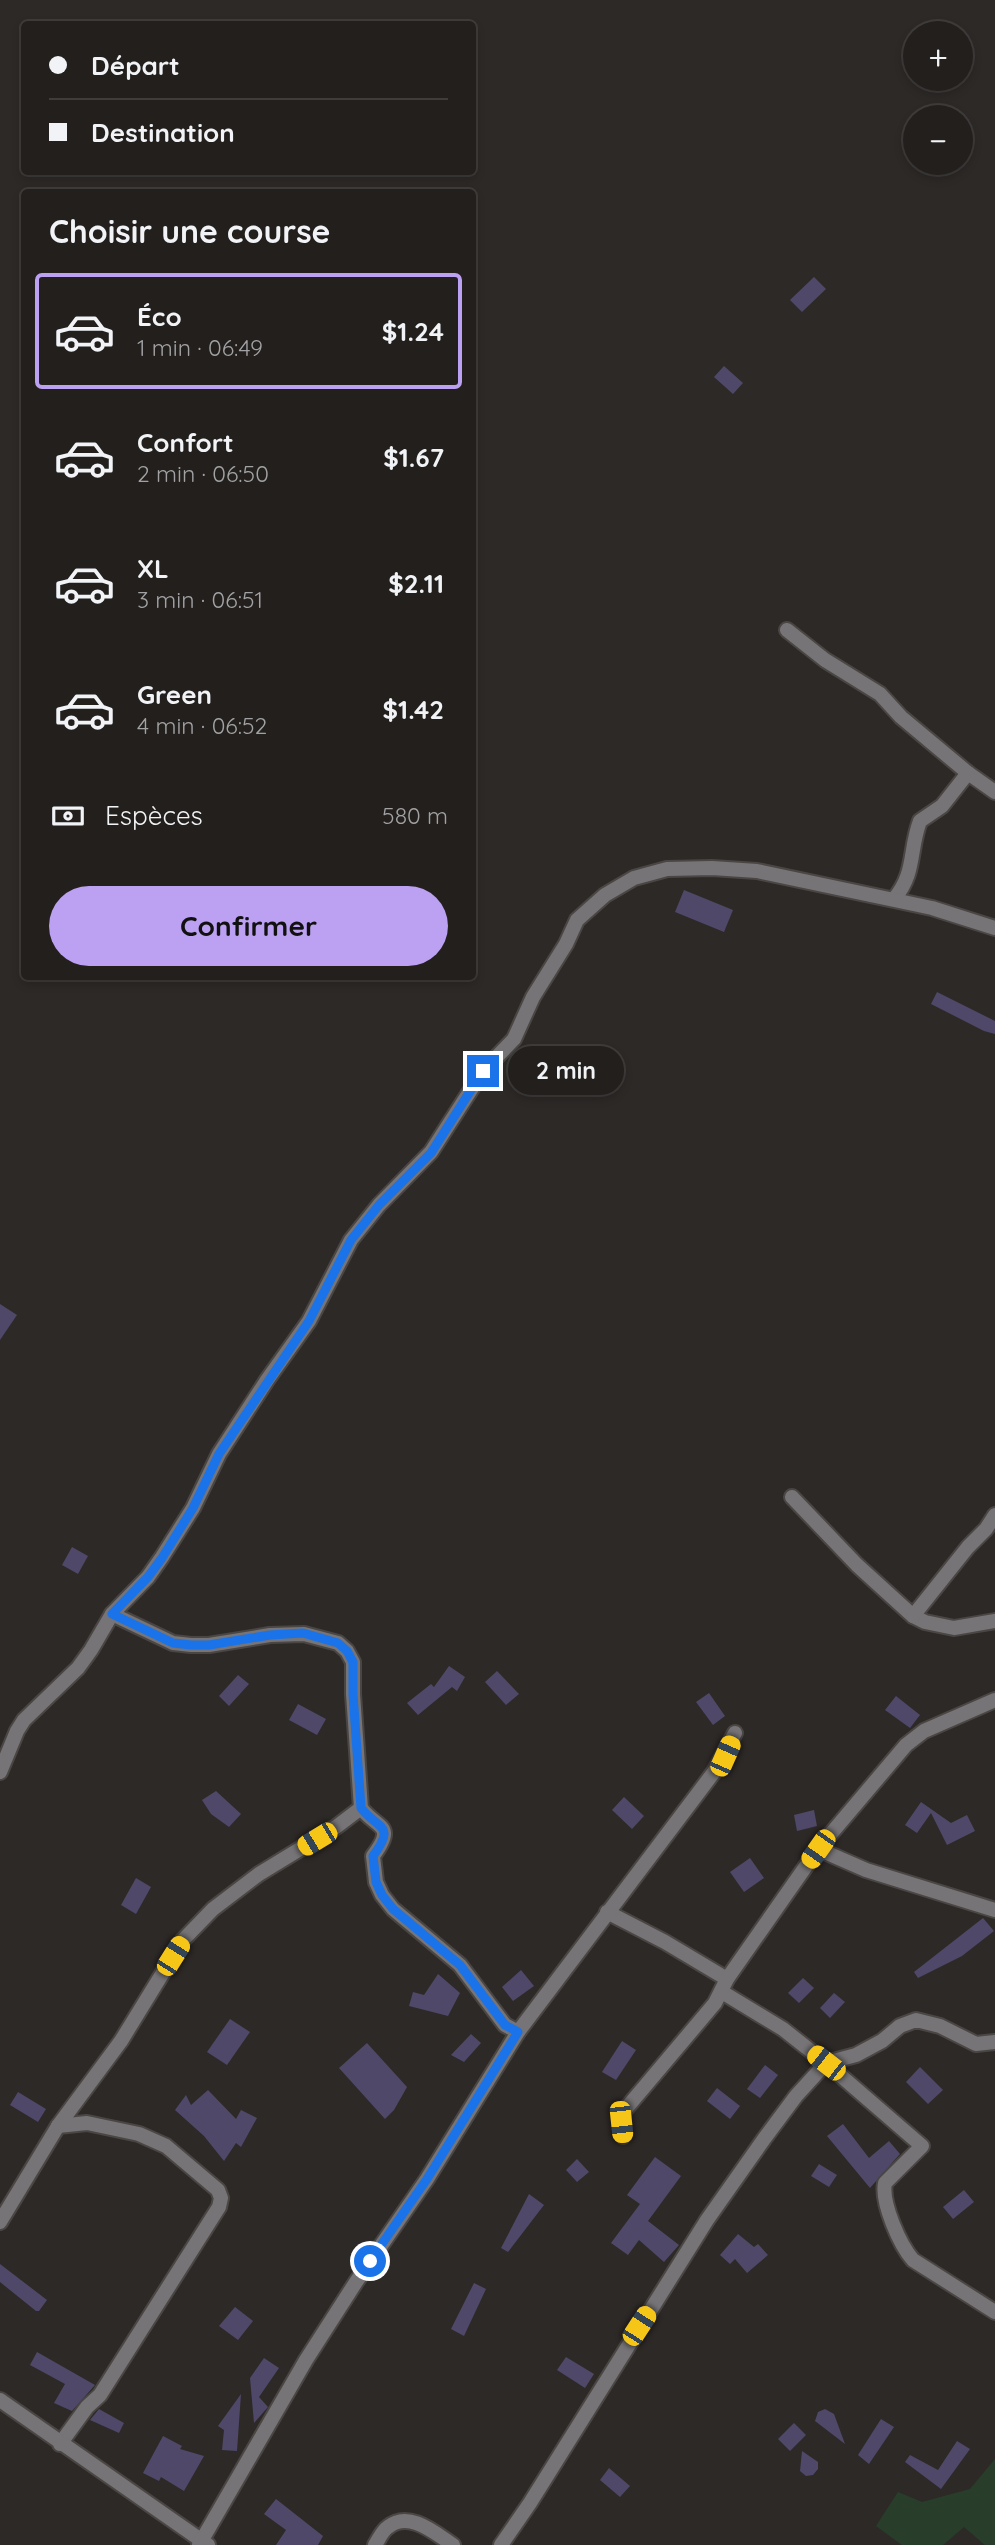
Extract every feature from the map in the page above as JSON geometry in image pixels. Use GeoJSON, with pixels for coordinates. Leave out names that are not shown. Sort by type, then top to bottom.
{"type":"FeatureCollection","features":[{"type":"Feature","properties":{"kind":"street"},"geometry":{"type":"LineString","coordinates":[[787,630],[825,660],[880,694],[901,717],[995,792]]}},
{"type":"Feature","properties":{"kind":"street"},"geometry":{"type":"LineString","coordinates":[[894,900],[912,868],[920,821],[942,806],[968,773]]}},
{"type":"Feature","properties":{"kind":"street"},"geometry":{"type":"LineString","coordinates":[[0,1772],[24,1720],[78,1668],[112,1614],[148,1577],[162,1558],[193,1508],[219,1454],[309,1321],[351,1240],[379,1205],[431,1153],[483,1071],[514,1039],[533,998],[566,944],[577,920],[605,895],[634,878],[667,869],[757,871],[932,908],[995,928]]}},
{"type":"Feature","properties":{"kind":"street"},"geometry":{"type":"LineString","coordinates":[[792,1497],[857,1565],[913,1616],[925,1622],[954,1628],[995,1621]]}},
{"type":"Feature","properties":{"kind":"street"},"geometry":{"type":"LineString","coordinates":[[913,1616],[995,1515]]}},
{"type":"Feature","properties":{"kind":"street"},"geometry":{"type":"LineString","coordinates":[[112,1614],[173,1643],[209,1645],[270,1635],[303,1633],[338,1643],[347,1651],[353,1662],[361,1808],[378,1821],[384,1830],[384,1841],[373,1856],[376,1882],[393,1909],[460,1965],[505,2025],[518,2032]]}},
{"type":"Feature","properties":{"kind":"street"},"geometry":{"type":"LineString","coordinates":[[623,2136],[621,2122],[624,2111],[685,2042],[818,1849],[906,1745],[924,1731],[995,1700]]}},
{"type":"Feature","properties":{"kind":"street"},"geometry":{"type":"LineString","coordinates":[[0,2400],[203,2544],[306,2360],[427,2179],[518,2032],[715,1772],[735,1733]]}},
{"type":"Feature","properties":{"kind":"street"},"geometry":{"type":"LineString","coordinates":[[0,2222],[58,2126],[121,2041],[183,1940],[213,1909],[259,1874],[336,1827],[361,1808]]}},
{"type":"Feature","properties":{"kind":"street"},"geometry":{"type":"LineString","coordinates":[[818,1849],[866,1870],[995,1910]]}},
{"type":"Feature","properties":{"kind":"street"},"geometry":{"type":"LineString","coordinates":[[607,1912],[665,1942],[783,2029],[922,2147],[886,2183],[884,2190],[905,2251],[913,2260],[995,2312]]}},
{"type":"Feature","properties":{"kind":"street"},"geometry":{"type":"LineString","coordinates":[[501,2545],[707,2220],[764,2139],[826,2063],[856,2055],[882,2041],[900,2026],[916,2020],[940,2026],[976,2044],[995,2042]]}},
{"type":"Feature","properties":{"kind":"street"},"geometry":{"type":"LineString","coordinates":[[58,2126],[87,2123],[139,2134],[166,2147],[218,2190],[221,2198],[219,2207],[100,2395],[87,2407],[60,2444]]}},
{"type":"Feature","properties":{"kind":"street"},"geometry":{"type":"LineString","coordinates":[[375,2545],[387,2527],[398,2522],[411,2521],[431,2530],[453,2545]]}},
{"type":"Feature","properties":{"kind":"green space"},"geometry":{"type":"Polygon","coordinates":[[[995,2459],[995,2545],[985,2545],[964,2527],[943,2545],[902,2545],[876,2526],[898,2492],[922,2502],[970,2489],[995,2459]]]}},
{"type":"Feature","properties":{"kind":"building"},"geometry":{"type":"Polygon","coordinates":[[[814,277],[826,289],[802,312],[790,300],[814,277]]]}},
{"type":"Feature","properties":{"kind":"building"},"geometry":{"type":"Polygon","coordinates":[[[724,366],[743,383],[733,394],[714,377],[724,366]]]}},
{"type":"Feature","properties":{"kind":"building"},"geometry":{"type":"Polygon","coordinates":[[[684,890],[733,910],[724,932],[675,912],[684,890]]]}},
{"type":"Feature","properties":{"kind":"building"},"geometry":{"type":"Polygon","coordinates":[[[937,992],[995,1021],[995,1034],[931,1004],[937,992]]]}},
{"type":"Feature","properties":{"kind":"building"},"geometry":{"type":"Polygon","coordinates":[[[0,1304],[17,1315],[0,1340],[0,1304]]]}},
{"type":"Feature","properties":{"kind":"building"},"geometry":{"type":"Polygon","coordinates":[[[72,1547],[88,1556],[78,1574],[62,1565],[72,1547]]]}},
{"type":"Feature","properties":{"kind":"building"},"geometry":{"type":"Polygon","coordinates":[[[449,1666],[465,1677],[457,1691],[452,1687],[418,1715],[407,1703],[431,1684],[434,1687],[449,1666]]]}},
{"type":"Feature","properties":{"kind":"building"},"geometry":{"type":"Polygon","coordinates":[[[497,1671],[519,1694],[506,1705],[485,1682],[497,1671]]]}},
{"type":"Feature","properties":{"kind":"building"},"geometry":{"type":"Polygon","coordinates":[[[238,1675],[249,1684],[229,1706],[219,1696],[238,1675]]]}},
{"type":"Feature","properties":{"kind":"building"},"geometry":{"type":"Polygon","coordinates":[[[709,1693],[725,1716],[713,1725],[696,1702],[709,1693]]]}},
{"type":"Feature","properties":{"kind":"building"},"geometry":{"type":"Polygon","coordinates":[[[896,1696],[920,1715],[910,1728],[885,1710],[896,1696]]]}},
{"type":"Feature","properties":{"kind":"building"},"geometry":{"type":"Polygon","coordinates":[[[298,1704],[326,1719],[317,1735],[289,1720],[298,1704]]]}},
{"type":"Feature","properties":{"kind":"building"},"geometry":{"type":"Polygon","coordinates":[[[216,1791],[241,1814],[229,1827],[211,1814],[202,1800],[216,1791]]]}},
{"type":"Feature","properties":{"kind":"building"},"geometry":{"type":"Polygon","coordinates":[[[624,1797],[644,1816],[632,1829],[612,1810],[624,1797]]]}},
{"type":"Feature","properties":{"kind":"building"},"geometry":{"type":"Polygon","coordinates":[[[921,1802],[951,1823],[967,1815],[975,1831],[947,1845],[931,1813],[917,1833],[905,1825],[921,1802]]]}},
{"type":"Feature","properties":{"kind":"building"},"geometry":{"type":"Polygon","coordinates":[[[814,1810],[817,1826],[797,1831],[794,1815],[814,1810]]]}},
{"type":"Feature","properties":{"kind":"building"},"geometry":{"type":"Polygon","coordinates":[[[750,1858],[764,1878],[744,1892],[730,1872],[750,1858]]]}},
{"type":"Feature","properties":{"kind":"building"},"geometry":{"type":"Polygon","coordinates":[[[136,1878],[151,1887],[136,1914],[121,1905],[136,1878]]]}},
{"type":"Feature","properties":{"kind":"building"},"geometry":{"type":"Polygon","coordinates":[[[983,1918],[994,1931],[962,1956],[918,1978],[914,1972],[983,1918]]]}},
{"type":"Feature","properties":{"kind":"building"},"geometry":{"type":"Polygon","coordinates":[[[521,1970],[534,1986],[513,2001],[502,1987],[521,1970]]]}},
{"type":"Feature","properties":{"kind":"building"},"geometry":{"type":"Polygon","coordinates":[[[438,1974],[460,1993],[448,2016],[409,2006],[413,1992],[424,1995],[438,1974]]]}},
{"type":"Feature","properties":{"kind":"building"},"geometry":{"type":"Polygon","coordinates":[[[803,1978],[814,1988],[799,2003],[788,1993],[803,1978]]]}},
{"type":"Feature","properties":{"kind":"building"},"geometry":{"type":"Polygon","coordinates":[[[834,1993],[845,2002],[830,2018],[820,2008],[834,1993]]]}},
{"type":"Feature","properties":{"kind":"building"},"geometry":{"type":"Polygon","coordinates":[[[230,2019],[250,2032],[227,2065],[207,2052],[230,2019]]]}},
{"type":"Feature","properties":{"kind":"building"},"geometry":{"type":"Polygon","coordinates":[[[471,2034],[481,2043],[464,2062],[451,2055],[471,2034]]]}},
{"type":"Feature","properties":{"kind":"building"},"geometry":{"type":"Polygon","coordinates":[[[622,2041],[636,2050],[616,2080],[602,2072],[622,2041]]]}},
{"type":"Feature","properties":{"kind":"building"},"geometry":{"type":"Polygon","coordinates":[[[367,2043],[407,2087],[394,2110],[385,2119],[339,2068],[367,2043]]]}},
{"type":"Feature","properties":{"kind":"building"},"geometry":{"type":"Polygon","coordinates":[[[765,2065],[778,2075],[760,2098],[747,2089],[765,2065]]]}},
{"type":"Feature","properties":{"kind":"building"},"geometry":{"type":"Polygon","coordinates":[[[920,2067],[943,2090],[928,2104],[906,2082],[920,2067]]]}},
{"type":"Feature","properties":{"kind":"building"},"geometry":{"type":"Polygon","coordinates":[[[717,2088],[740,2106],[730,2119],[707,2101],[717,2088]]]}},
{"type":"Feature","properties":{"kind":"building"},"geometry":{"type":"Polygon","coordinates":[[[208,2090],[236,2119],[241,2110],[257,2118],[241,2147],[236,2143],[224,2161],[204,2136],[175,2110],[186,2095],[191,2105],[208,2090]]]}},
{"type":"Feature","properties":{"kind":"building"},"geometry":{"type":"Polygon","coordinates":[[[18,2092],[46,2109],[38,2122],[10,2105],[18,2092]]]}},
{"type":"Feature","properties":{"kind":"building"},"geometry":{"type":"Polygon","coordinates":[[[843,2124],[869,2158],[889,2141],[900,2154],[870,2188],[827,2136],[843,2124]]]}},
{"type":"Feature","properties":{"kind":"building"},"geometry":{"type":"Polygon","coordinates":[[[655,2157],[681,2176],[648,2221],[679,2245],[664,2262],[639,2240],[628,2255],[611,2243],[640,2204],[627,2195],[655,2157]]]}},
{"type":"Feature","properties":{"kind":"building"},"geometry":{"type":"Polygon","coordinates":[[[577,2159],[589,2172],[577,2182],[566,2170],[577,2159]]]}},
{"type":"Feature","properties":{"kind":"building"},"geometry":{"type":"Polygon","coordinates":[[[819,2164],[837,2175],[829,2187],[811,2176],[819,2164]]]}},
{"type":"Feature","properties":{"kind":"building"},"geometry":{"type":"Polygon","coordinates":[[[964,2190],[974,2202],[953,2219],[943,2207],[964,2190]]]}},
{"type":"Feature","properties":{"kind":"building"},"geometry":{"type":"Polygon","coordinates":[[[529,2194],[544,2205],[508,2252],[501,2248],[529,2194]]]}},
{"type":"Feature","properties":{"kind":"building"},"geometry":{"type":"Polygon","coordinates":[[[738,2234],[754,2247],[758,2244],[768,2255],[747,2273],[735,2259],[730,2264],[720,2255],[738,2234]]]}},
{"type":"Feature","properties":{"kind":"building"},"geometry":{"type":"Polygon","coordinates":[[[0,2264],[47,2300],[39,2311],[0,2282],[0,2264]]]}},
{"type":"Feature","properties":{"kind":"building"},"geometry":{"type":"Polygon","coordinates":[[[474,2283],[486,2289],[464,2336],[451,2329],[474,2283]]]}},
{"type":"Feature","properties":{"kind":"building"},"geometry":{"type":"Polygon","coordinates":[[[235,2307],[253,2321],[238,2340],[219,2326],[235,2307]]]}},
{"type":"Feature","properties":{"kind":"building"},"geometry":{"type":"Polygon","coordinates":[[[37,2352],[95,2385],[72,2411],[54,2403],[65,2384],[30,2365],[37,2352]]]}},
{"type":"Feature","properties":{"kind":"building"},"geometry":{"type":"Polygon","coordinates":[[[566,2357],[594,2374],[585,2388],[557,2370],[566,2357]]]}},
{"type":"Feature","properties":{"kind":"building"},"geometry":{"type":"Polygon","coordinates":[[[264,2358],[279,2368],[259,2397],[268,2407],[254,2423],[250,2378],[264,2358]]]}},
{"type":"Feature","properties":{"kind":"building"},"geometry":{"type":"Polygon","coordinates":[[[241,2394],[237,2451],[222,2450],[224,2430],[218,2426],[241,2394]]]}},
{"type":"Feature","properties":{"kind":"building"},"geometry":{"type":"Polygon","coordinates":[[[99,2409],[124,2423],[119,2433],[90,2420],[99,2409]]]}},
{"type":"Feature","properties":{"kind":"building"},"geometry":{"type":"Polygon","coordinates":[[[825,2409],[834,2414],[845,2444],[815,2421],[818,2412],[825,2409]]]}},
{"type":"Feature","properties":{"kind":"building"},"geometry":{"type":"Polygon","coordinates":[[[881,2419],[894,2427],[869,2464],[858,2455],[881,2419]]]}},
{"type":"Feature","properties":{"kind":"building"},"geometry":{"type":"Polygon","coordinates":[[[794,2423],[806,2435],[790,2451],[778,2439],[794,2423]]]}},
{"type":"Feature","properties":{"kind":"building"},"geometry":{"type":"Polygon","coordinates":[[[163,2436],[182,2446],[180,2449],[204,2456],[184,2491],[161,2477],[159,2481],[143,2473],[163,2436]]]}},
{"type":"Feature","properties":{"kind":"building"},"geometry":{"type":"Polygon","coordinates":[[[957,2441],[970,2449],[941,2489],[905,2462],[910,2455],[938,2470],[957,2441]]]}},
{"type":"Feature","properties":{"kind":"building"},"geometry":{"type":"Polygon","coordinates":[[[802,2451],[818,2462],[818,2469],[813,2475],[806,2476],[800,2471],[802,2451]]]}},
{"type":"Feature","properties":{"kind":"building"},"geometry":{"type":"Polygon","coordinates":[[[609,2468],[630,2486],[620,2497],[600,2480],[609,2468]]]}},
{"type":"Feature","properties":{"kind":"building"},"geometry":{"type":"Polygon","coordinates":[[[276,2499],[323,2536],[318,2545],[276,2545],[286,2530],[264,2514],[276,2499]]]}},
{"type":"Feature","properties":{"kind":"route"},"geometry":{"type":"LineString","coordinates":[[370,2261],[427,2179],[518,2032],[505,2025],[460,1965],[393,1909],[376,1882],[373,1856],[384,1841],[384,1830],[378,1821],[361,1808],[353,1662],[347,1651],[338,1643],[303,1633],[241,1638],[209,1645],[173,1643],[112,1614],[148,1577],[162,1558],[193,1508],[219,1454],[309,1321],[351,1240],[379,1205],[431,1153],[483,1071]]}}]}
